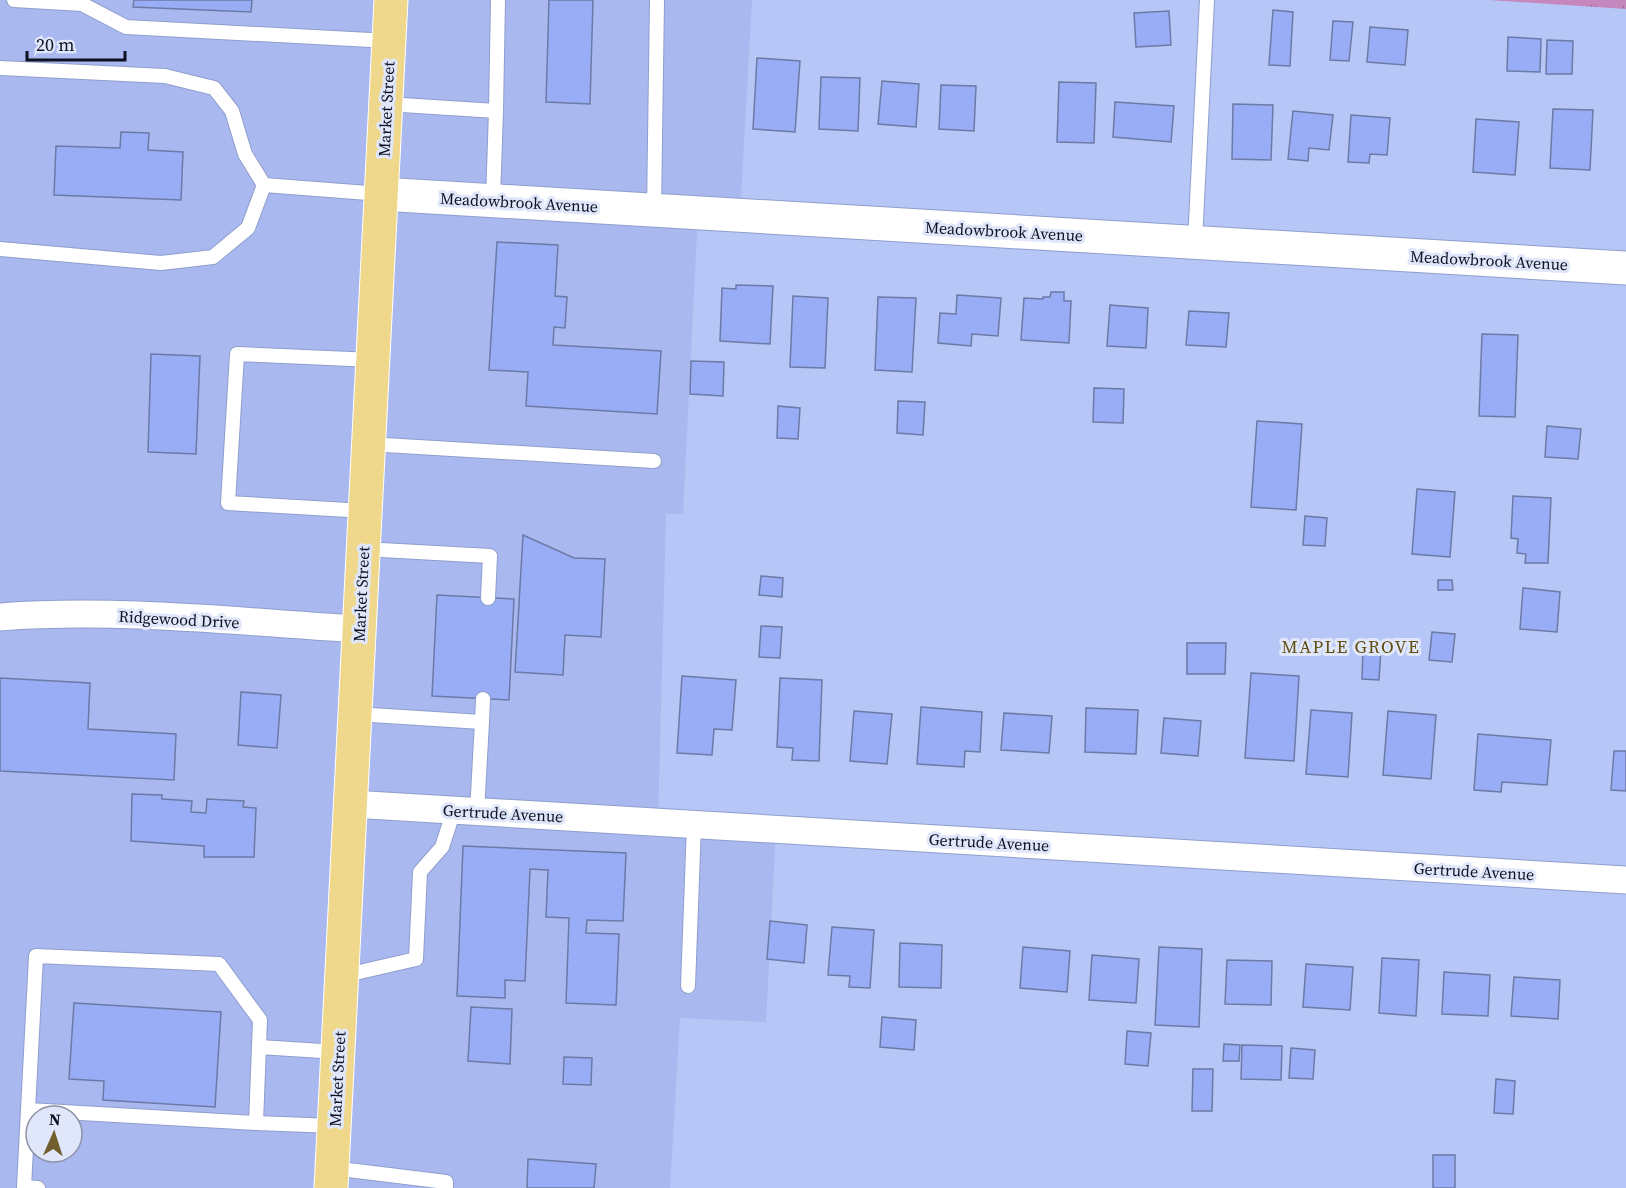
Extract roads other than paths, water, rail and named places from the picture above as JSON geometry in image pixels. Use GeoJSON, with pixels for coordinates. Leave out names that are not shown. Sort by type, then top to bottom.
{"type":"FeatureCollection","features":[{"type":"Feature","properties":{"kind":"main road","name":"Market Street"},"geometry":{"type":"LineString","coordinates":[[332,1178],[391,0]]}},
{"type":"Feature","properties":{"kind":"street","name":"Meadowbrook Avenue"},"geometry":{"type":"LineString","coordinates":[[381,194],[1626,268]]}},
{"type":"Feature","properties":{"kind":"street","name":"Ridgewood Drive"},"geometry":{"type":"LineString","coordinates":[[0,617],[46,614],[132,616],[359,629]]}},
{"type":"Feature","properties":{"kind":"street","name":"Gertrude Avenue"},"geometry":{"type":"LineString","coordinates":[[351,804],[1626,880]]}},
{"type":"Feature","properties":{"kind":"lane"},"geometry":{"type":"LineString","coordinates":[[14,0],[82,4],[126,27],[389,41]]}},
{"type":"Feature","properties":{"kind":"lane"},"geometry":{"type":"LineString","coordinates":[[493,200],[498,0]]}},
{"type":"Feature","properties":{"kind":"lane"},"geometry":{"type":"LineString","coordinates":[[654,210],[657,0]]}},
{"type":"Feature","properties":{"kind":"lane"},"geometry":{"type":"LineString","coordinates":[[1195,242],[1208,0]]}},
{"type":"Feature","properties":{"kind":"lane"},"geometry":{"type":"LineString","coordinates":[[0,68],[165,76],[214,88],[232,111],[245,154],[264,185]]}},
{"type":"Feature","properties":{"kind":"lane"},"geometry":{"type":"LineString","coordinates":[[386,104],[496,111]]}},
{"type":"Feature","properties":{"kind":"lane"},"geometry":{"type":"LineString","coordinates":[[264,185],[381,194]]}},
{"type":"Feature","properties":{"kind":"lane"},"geometry":{"type":"LineString","coordinates":[[0,249],[161,263],[213,257],[248,228],[264,185]]}},
{"type":"Feature","properties":{"kind":"lane"},"geometry":{"type":"LineString","coordinates":[[365,511],[228,503],[237,354],[373,360]]}},
{"type":"Feature","properties":{"kind":"lane"},"geometry":{"type":"LineString","coordinates":[[368,444],[654,461]]}},
{"type":"Feature","properties":{"kind":"lane"},"geometry":{"type":"LineString","coordinates":[[363,549],[490,556],[488,598]]}},
{"type":"Feature","properties":{"kind":"lane"},"geometry":{"type":"LineString","coordinates":[[342,976],[416,959],[420,872],[442,847],[466,811],[482,722],[483,699]]}},
{"type":"Feature","properties":{"kind":"lane"},"geometry":{"type":"LineString","coordinates":[[355,714],[482,722]]}},
{"type":"Feature","properties":{"kind":"lane"},"geometry":{"type":"LineString","coordinates":[[688,986],[694,825]]}},
{"type":"Feature","properties":{"kind":"lane"},"geometry":{"type":"LineString","coordinates":[[28,1104],[36,956],[219,964],[260,1020],[256,1123]]}},
{"type":"Feature","properties":{"kind":"lane"},"geometry":{"type":"LineString","coordinates":[[259,1047],[338,1052]]}},
{"type":"Feature","properties":{"kind":"lane"},"geometry":{"type":"LineString","coordinates":[[84,1113],[334,1126]]}},
{"type":"Feature","properties":{"kind":"lane"},"geometry":{"type":"LineString","coordinates":[[25,1164],[24,1188],[38,1188]]}},
{"type":"Feature","properties":{"kind":"lane"},"geometry":{"type":"LineString","coordinates":[[332,1178],[446,1182],[446,1188]]}},
{"type":"Feature","properties":{"kind":"district","name":"MAPLE GROVE"},"geometry":{"type":"Point","coordinates":[1351,647]}}]}
